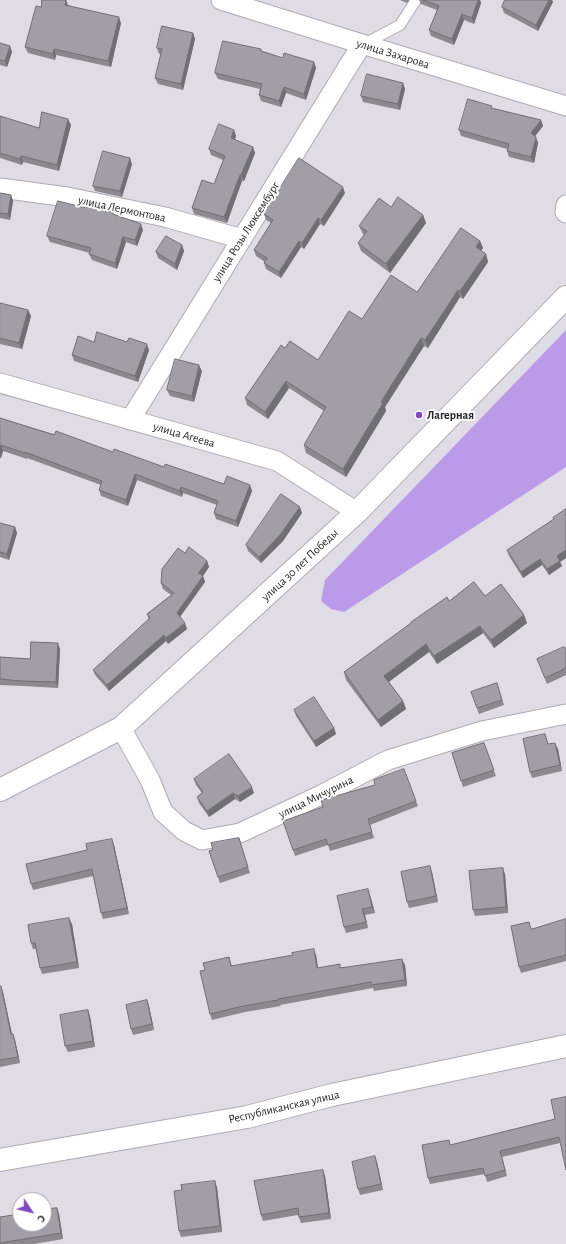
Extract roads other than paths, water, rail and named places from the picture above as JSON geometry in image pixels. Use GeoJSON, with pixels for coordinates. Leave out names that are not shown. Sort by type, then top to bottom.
{"type":"FeatureCollection","features":[{"type":"Feature","properties":{"kind":"main road","name":"улица 30 лет Победы"},"geometry":{"type":"LineString","coordinates":[[3,784],[121,728],[357,512],[566,297]]}},
{"type":"Feature","properties":{"kind":"main road","name":"Республиканская улица"},"geometry":{"type":"LineString","coordinates":[[0,1160],[247,1117],[332,1095],[566,1046]]}},
{"type":"Feature","properties":{"kind":"street","name":"улица Захарова"},"geometry":{"type":"LineString","coordinates":[[221,0],[566,106]]}},
{"type":"Feature","properties":{"kind":"street","name":"улица Розы Люксембург"},"geometry":{"type":"LineString","coordinates":[[130,420],[362,44]]}},
{"type":"Feature","properties":{"kind":"street","name":"улица Лермонтова"},"geometry":{"type":"LineString","coordinates":[[0,188],[67,197],[165,217],[242,239]]}},
{"type":"Feature","properties":{"kind":"street"},"geometry":{"type":"LineString","coordinates":[[566,205],[566,213]]}},
{"type":"Feature","properties":{"kind":"street","name":"улица Агеева"},"geometry":{"type":"LineString","coordinates":[[0,385],[277,461],[357,512]]}},
{"type":"Feature","properties":{"kind":"street","name":"улица Мичурина"},"geometry":{"type":"LineString","coordinates":[[121,728],[150,780],[163,812],[184,831],[202,840],[240,834],[388,760],[482,731],[566,714]]}},
{"type":"Feature","properties":{"kind":"lane"},"geometry":{"type":"LineString","coordinates":[[362,44],[400,25],[416,0]]}},
{"type":"Feature","properties":{"kind":"place","name":"Лагерная"},"geometry":{"type":"Point","coordinates":[419,415]}}]}
